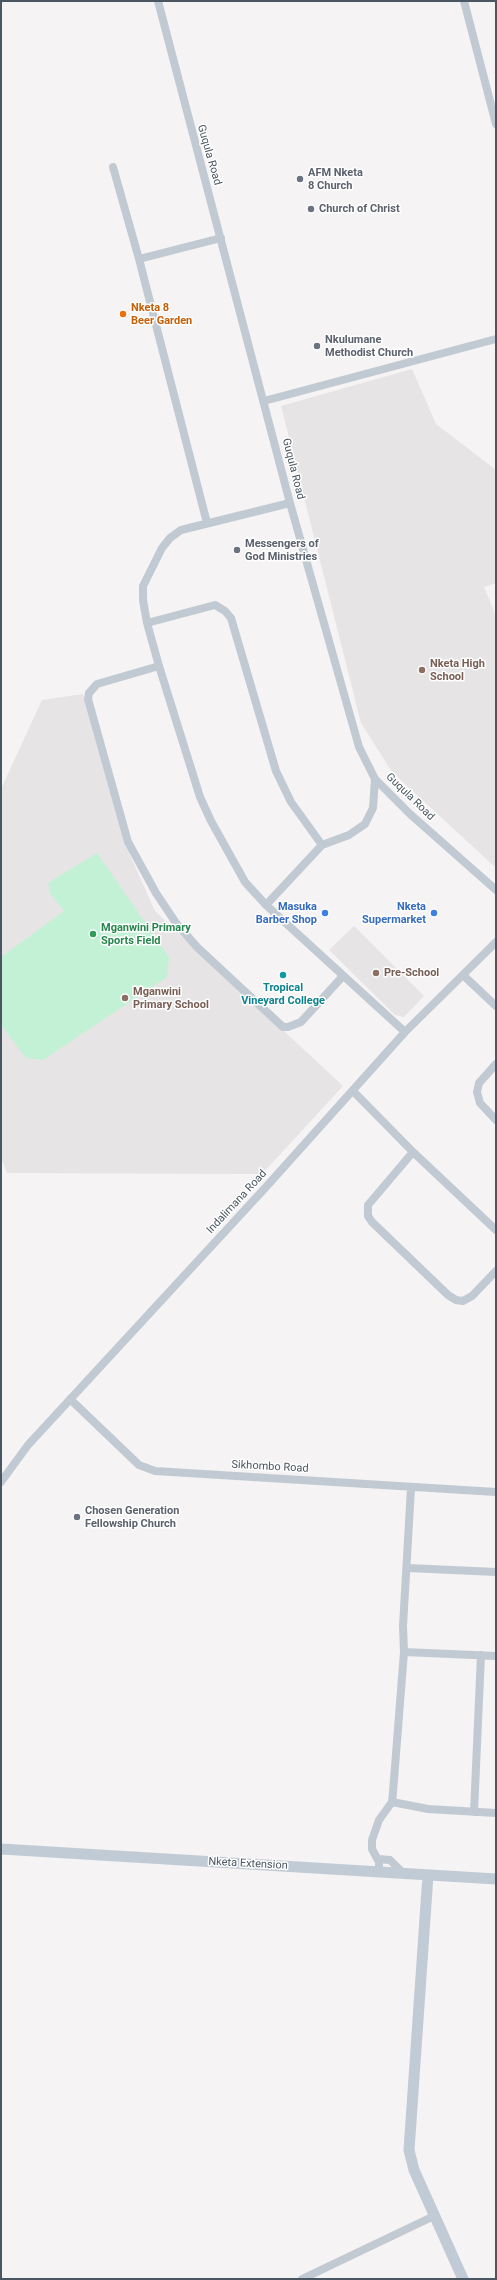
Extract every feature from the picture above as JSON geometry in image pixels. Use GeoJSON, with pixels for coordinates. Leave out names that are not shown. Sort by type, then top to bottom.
{"type":"FeatureCollection","features":[{"type":"Feature","properties":{"kind":"street","name":"Guqula Road"},"geometry":{"type":"LineString","coordinates":[[158,1],[290,503],[359,747],[375,779],[410,814],[496,890]]}},
{"type":"Feature","properties":{"kind":"street"},"geometry":{"type":"LineString","coordinates":[[464,1],[496,124]]}},
{"type":"Feature","properties":{"kind":"street"},"geometry":{"type":"LineString","coordinates":[[113,167],[139,259],[207,523]]}},
{"type":"Feature","properties":{"kind":"street"},"geometry":{"type":"LineString","coordinates":[[139,259],[221,238]]}},
{"type":"Feature","properties":{"kind":"street"},"geometry":{"type":"LineString","coordinates":[[264,400],[496,339]]}},
{"type":"Feature","properties":{"kind":"street"},"geometry":{"type":"LineString","coordinates":[[290,503],[207,523],[176,533],[162,548],[143,586],[143,600],[159,666],[192,775],[211,821],[245,882],[266,905],[405,1032]]}},
{"type":"Feature","properties":{"kind":"street"},"geometry":{"type":"LineString","coordinates":[[148,623],[215,606],[225,611],[231,618],[276,771],[291,802],[322,845]]}},
{"type":"Feature","properties":{"kind":"street"},"geometry":{"type":"LineString","coordinates":[[159,666],[97,684],[89,693],[88,699],[128,842],[152,887],[176,923],[192,942],[282,1027],[288,1027],[301,1022],[343,976]]}},
{"type":"Feature","properties":{"kind":"street"},"geometry":{"type":"LineString","coordinates":[[266,905],[322,845],[349,835],[365,824],[373,808],[375,779]]}},
{"type":"Feature","properties":{"kind":"street","name":"Indalimana Road"},"geometry":{"type":"LineString","coordinates":[[1,1482],[28,1445],[405,1032],[496,942]]}},
{"type":"Feature","properties":{"kind":"street"},"geometry":{"type":"LineString","coordinates":[[463,975],[496,1006]]}},
{"type":"Feature","properties":{"kind":"street"},"geometry":{"type":"LineString","coordinates":[[496,1064],[479,1083],[477,1092],[480,1103],[496,1120]]}},
{"type":"Feature","properties":{"kind":"street"},"geometry":{"type":"LineString","coordinates":[[352,1091],[413,1152],[496,1230]]}},
{"type":"Feature","properties":{"kind":"street"},"geometry":{"type":"LineString","coordinates":[[413,1152],[368,1205],[367,1211],[372,1222],[448,1296],[456,1300],[463,1301],[472,1296],[496,1271]]}},
{"type":"Feature","properties":{"kind":"street","name":"Sikhombo Road"},"geometry":{"type":"LineString","coordinates":[[70,1400],[121,1450],[139,1465],[150,1470],[411,1488],[496,1492]]}},
{"type":"Feature","properties":{"kind":"street"},"geometry":{"type":"LineString","coordinates":[[379,1872],[378,1859],[372,1849],[373,1834],[379,1820],[392,1802],[404,1652],[403,1626],[408,1568],[411,1488]]}},
{"type":"Feature","properties":{"kind":"street"},"geometry":{"type":"LineString","coordinates":[[408,1568],[496,1572]]}},
{"type":"Feature","properties":{"kind":"street"},"geometry":{"type":"LineString","coordinates":[[404,1652],[496,1656]]}},
{"type":"Feature","properties":{"kind":"street"},"geometry":{"type":"LineString","coordinates":[[474,1812],[481,1656]]}},
{"type":"Feature","properties":{"kind":"street"},"geometry":{"type":"LineString","coordinates":[[392,1802],[409,1807],[496,1813]]}},
{"type":"Feature","properties":{"kind":"street","name":"Nketa Extension"},"geometry":{"type":"LineString","coordinates":[[1,1849],[496,1879]]}},
{"type":"Feature","properties":{"kind":"street"},"geometry":{"type":"LineString","coordinates":[[378,1859],[390,1860],[404,1874]]}},
{"type":"Feature","properties":{"kind":"street"},"geometry":{"type":"LineString","coordinates":[[428,1875],[409,2140],[414,2170],[463,2279]]}},
{"type":"Feature","properties":{"kind":"street"},"geometry":{"type":"LineString","coordinates":[[302,2279],[434,2216]]}},
{"type":"Feature","properties":{"kind":"shaded area","name":"Nketa High School"},"geometry":{"type":"Polygon","coordinates":[[[412,369],[436,424],[496,470],[496,583],[484,587],[496,616],[496,868],[392,772],[361,723],[281,406],[412,369]]]}},
{"type":"Feature","properties":{"kind":"shaded area","name":"Mganwini Primary School"},"geometry":{"type":"Polygon","coordinates":[[[83,694],[125,844],[155,911],[343,1086],[262,1174],[7,1173],[1,1157],[1,789],[42,700],[83,694]]]}},
{"type":"Feature","properties":{"kind":"shaded area","name":"Pre-School"},"geometry":{"type":"Polygon","coordinates":[[[354,926],[424,996],[404,1017],[395,1015],[329,950],[354,926]]]}},
{"type":"Feature","properties":{"kind":"green space","name":"Mganwini Primary Sports Field"},"geometry":{"type":"Polygon","coordinates":[[[97,853],[169,957],[167,977],[43,1060],[26,1058],[1,1025],[1,957],[64,911],[50,893],[48,883],[97,853]]]}},
{"type":"Feature","properties":{"kind":"place","name":"AFM Nketa 8 Church"},"geometry":{"type":"Point","coordinates":[300,179]}},
{"type":"Feature","properties":{"kind":"place","name":"Church of Christ"},"geometry":{"type":"Point","coordinates":[311,209]}},
{"type":"Feature","properties":{"kind":"place","name":"Nketa 8 Beer Garden"},"geometry":{"type":"Point","coordinates":[123,314]}},
{"type":"Feature","properties":{"kind":"place","name":"Nkulumane Methodist Church"},"geometry":{"type":"Point","coordinates":[317,346]}},
{"type":"Feature","properties":{"kind":"place","name":"Messengers of God Ministries"},"geometry":{"type":"Point","coordinates":[237,550]}},
{"type":"Feature","properties":{"kind":"place","name":"Nketa High School"},"geometry":{"type":"Point","coordinates":[422,670]}},
{"type":"Feature","properties":{"kind":"place","name":"Masuka Barber Shop"},"geometry":{"type":"Point","coordinates":[325,913]}},
{"type":"Feature","properties":{"kind":"place","name":"Nketa Supermarket"},"geometry":{"type":"Point","coordinates":[434,913]}},
{"type":"Feature","properties":{"kind":"place","name":"Mganwini Primary Sports Field"},"geometry":{"type":"Point","coordinates":[93,934]}},
{"type":"Feature","properties":{"kind":"place","name":"Pre-School"},"geometry":{"type":"Point","coordinates":[376,973]}},
{"type":"Feature","properties":{"kind":"place","name":"Tropical Vineyard College"},"geometry":{"type":"Point","coordinates":[283,975]}},
{"type":"Feature","properties":{"kind":"place","name":"Mganwini Primary School"},"geometry":{"type":"Point","coordinates":[125,998]}},
{"type":"Feature","properties":{"kind":"place","name":"Chosen Generation Fellowship Church"},"geometry":{"type":"Point","coordinates":[77,1517]}}]}
